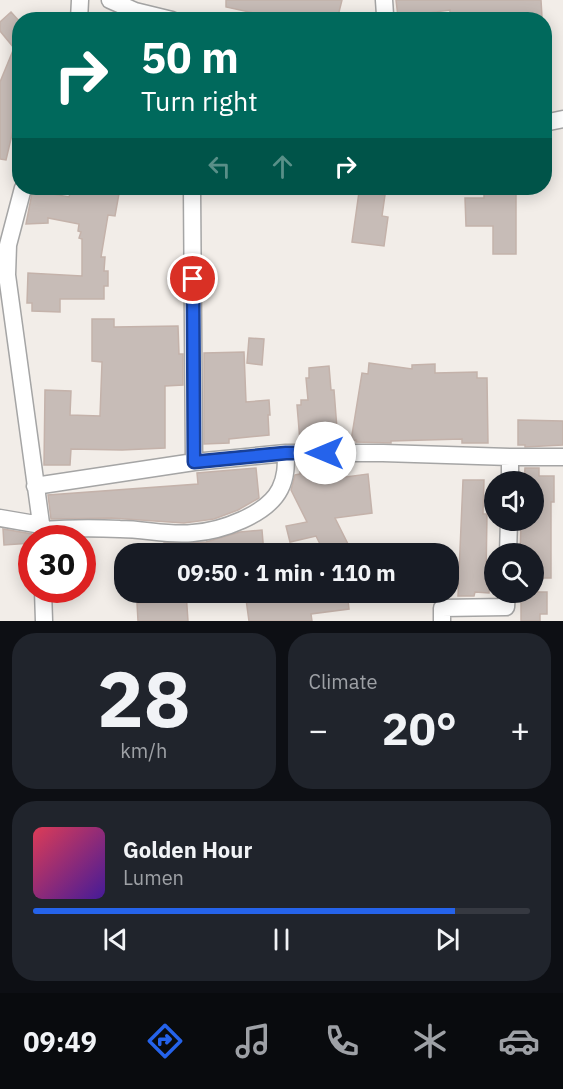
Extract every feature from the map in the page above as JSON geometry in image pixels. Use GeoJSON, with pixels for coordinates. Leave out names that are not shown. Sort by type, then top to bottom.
{"type":"FeatureCollection","features":[{"type":"Feature","properties":{"kind":"street"},"geometry":{"type":"LineString","coordinates":[[111,0],[139,12]]}},
{"type":"Feature","properties":{"kind":"street"},"geometry":{"type":"LineString","coordinates":[[21,195],[8,246],[7,275],[41,525]]}},
{"type":"Feature","properties":{"kind":"street"},"geometry":{"type":"LineString","coordinates":[[192,195],[194,462]]}},
{"type":"Feature","properties":{"kind":"street"},"geometry":{"type":"LineString","coordinates":[[34,486],[194,462],[286,453],[563,457]]}},
{"type":"Feature","properties":{"kind":"street"},"geometry":{"type":"LineString","coordinates":[[96,530],[122,529],[169,534],[195,533],[248,518],[269,503],[280,490],[286,475],[286,453]]}},
{"type":"Feature","properties":{"kind":"street"},"geometry":{"type":"LineString","coordinates":[[510,458],[510,471]]}},
{"type":"Feature","properties":{"kind":"street"},"geometry":{"type":"LineString","coordinates":[[0,518],[23,525]]}},
{"type":"Feature","properties":{"kind":"street"},"geometry":{"type":"LineString","coordinates":[[43,603],[44,621]]}},
{"type":"Feature","properties":{"kind":"street"},"geometry":{"type":"LineString","coordinates":[[442,621],[442,608],[506,607],[506,603]]}},
{"type":"Feature","properties":{"kind":"building"},"geometry":{"type":"Polygon","coordinates":[[[226,0],[342,0],[339,12],[249,12],[226,7],[226,0]]]}},
{"type":"Feature","properties":{"kind":"building"},"geometry":{"type":"Polygon","coordinates":[[[396,0],[541,0],[542,12],[450,12],[450,10],[397,12],[396,0]]]}},
{"type":"Feature","properties":{"kind":"building"},"geometry":{"type":"Polygon","coordinates":[[[12,13],[12,46],[0,31],[0,22],[12,13]]]}},
{"type":"Feature","properties":{"kind":"building"},"geometry":{"type":"Polygon","coordinates":[[[12,53],[12,135],[6,160],[0,159],[0,82],[12,53]]]}},
{"type":"Feature","properties":{"kind":"building"},"geometry":{"type":"Polygon","coordinates":[[[32,195],[69,197],[70,195],[119,195],[115,216],[108,215],[101,257],[105,257],[104,271],[108,271],[108,286],[104,286],[104,299],[60,299],[60,312],[32,311],[32,303],[27,303],[28,273],[82,276],[82,239],[79,238],[81,232],[78,231],[79,224],[48,218],[48,223],[26,224],[32,195]]]}},
{"type":"Feature","properties":{"kind":"building"},"geometry":{"type":"Polygon","coordinates":[[[359,195],[385,195],[382,216],[388,217],[384,246],[352,242],[359,195]]]}},
{"type":"Feature","properties":{"kind":"building"},"geometry":{"type":"Polygon","coordinates":[[[484,195],[516,195],[516,254],[493,254],[493,226],[466,226],[465,198],[484,198],[484,195]]]}},
{"type":"Feature","properties":{"kind":"building"},"geometry":{"type":"Polygon","coordinates":[[[92,319],[114,319],[114,327],[178,326],[179,354],[183,354],[183,385],[165,386],[165,448],[71,449],[70,465],[44,465],[45,390],[71,391],[70,415],[100,416],[102,362],[92,361],[92,319]]]}},
{"type":"Feature","properties":{"kind":"building"},"geometry":{"type":"Polygon","coordinates":[[[249,338],[264,339],[262,365],[247,363],[249,338]]]}},
{"type":"Feature","properties":{"kind":"building"},"geometry":{"type":"Polygon","coordinates":[[[244,352],[246,402],[269,400],[269,435],[229,439],[229,443],[204,444],[204,353],[244,352]]]}},
{"type":"Feature","properties":{"kind":"building"},"geometry":{"type":"Polygon","coordinates":[[[369,363],[412,369],[412,365],[435,364],[435,373],[477,372],[477,378],[487,378],[488,443],[462,443],[462,439],[391,441],[391,443],[351,441],[362,373],[368,374],[369,363]]]}},
{"type":"Feature","properties":{"kind":"building"},"geometry":{"type":"Polygon","coordinates":[[[329,366],[331,390],[334,390],[338,442],[300,441],[297,405],[301,405],[301,400],[308,400],[306,378],[309,378],[309,368],[329,366]]]}},
{"type":"Feature","properties":{"kind":"building"},"geometry":{"type":"Polygon","coordinates":[[[518,420],[563,421],[563,445],[525,447],[525,445],[518,445],[518,420]]]}},
{"type":"Feature","properties":{"kind":"building"},"geometry":{"type":"Polygon","coordinates":[[[300,464],[324,464],[323,480],[368,474],[372,513],[335,518],[348,543],[320,543],[316,536],[290,542],[286,526],[307,522],[291,490],[295,475],[300,474],[300,464]]]}},
{"type":"Feature","properties":{"kind":"building"},"geometry":{"type":"Polygon","coordinates":[[[256,468],[259,498],[238,510],[214,519],[184,523],[111,518],[51,519],[48,495],[198,484],[197,473],[256,468]]]}},
{"type":"Feature","properties":{"kind":"building"},"geometry":{"type":"Polygon","coordinates":[[[525,468],[539,468],[539,471],[525,471],[525,468]]]}},
{"type":"Feature","properties":{"kind":"building"},"geometry":{"type":"Polygon","coordinates":[[[544,476],[554,476],[554,502],[551,502],[551,578],[544,578],[544,543],[520,543],[521,531],[544,531],[544,476]]]}},
{"type":"Feature","properties":{"kind":"building"},"geometry":{"type":"Polygon","coordinates":[[[463,480],[484,480],[483,514],[484,531],[487,531],[487,543],[484,543],[484,593],[475,592],[474,596],[459,596],[463,480]]]}},
{"type":"Feature","properties":{"kind":"building"},"geometry":{"type":"Polygon","coordinates":[[[3,529],[18,532],[18,544],[4,545],[3,529]]]}},
{"type":"Feature","properties":{"kind":"building"},"geometry":{"type":"Polygon","coordinates":[[[262,530],[263,543],[164,543],[206,542],[240,532],[262,530]]]}},
{"type":"Feature","properties":{"kind":"building"},"geometry":{"type":"Polygon","coordinates":[[[544,592],[547,592],[547,614],[540,614],[540,621],[521,621],[521,603],[544,603],[544,592]]]}},
{"type":"Feature","properties":{"kind":"building"},"geometry":{"type":"Polygon","coordinates":[[[137,603],[187,603],[188,621],[138,621],[137,603]]]}},
{"type":"Feature","properties":{"kind":"building"},"geometry":{"type":"Polygon","coordinates":[[[247,603],[348,603],[349,609],[311,614],[312,621],[249,621],[247,603]]]}},
{"type":"Feature","properties":{"kind":"route"},"geometry":{"type":"LineString","coordinates":[[193,279],[194,462],[286,453],[325,453]]}}]}
